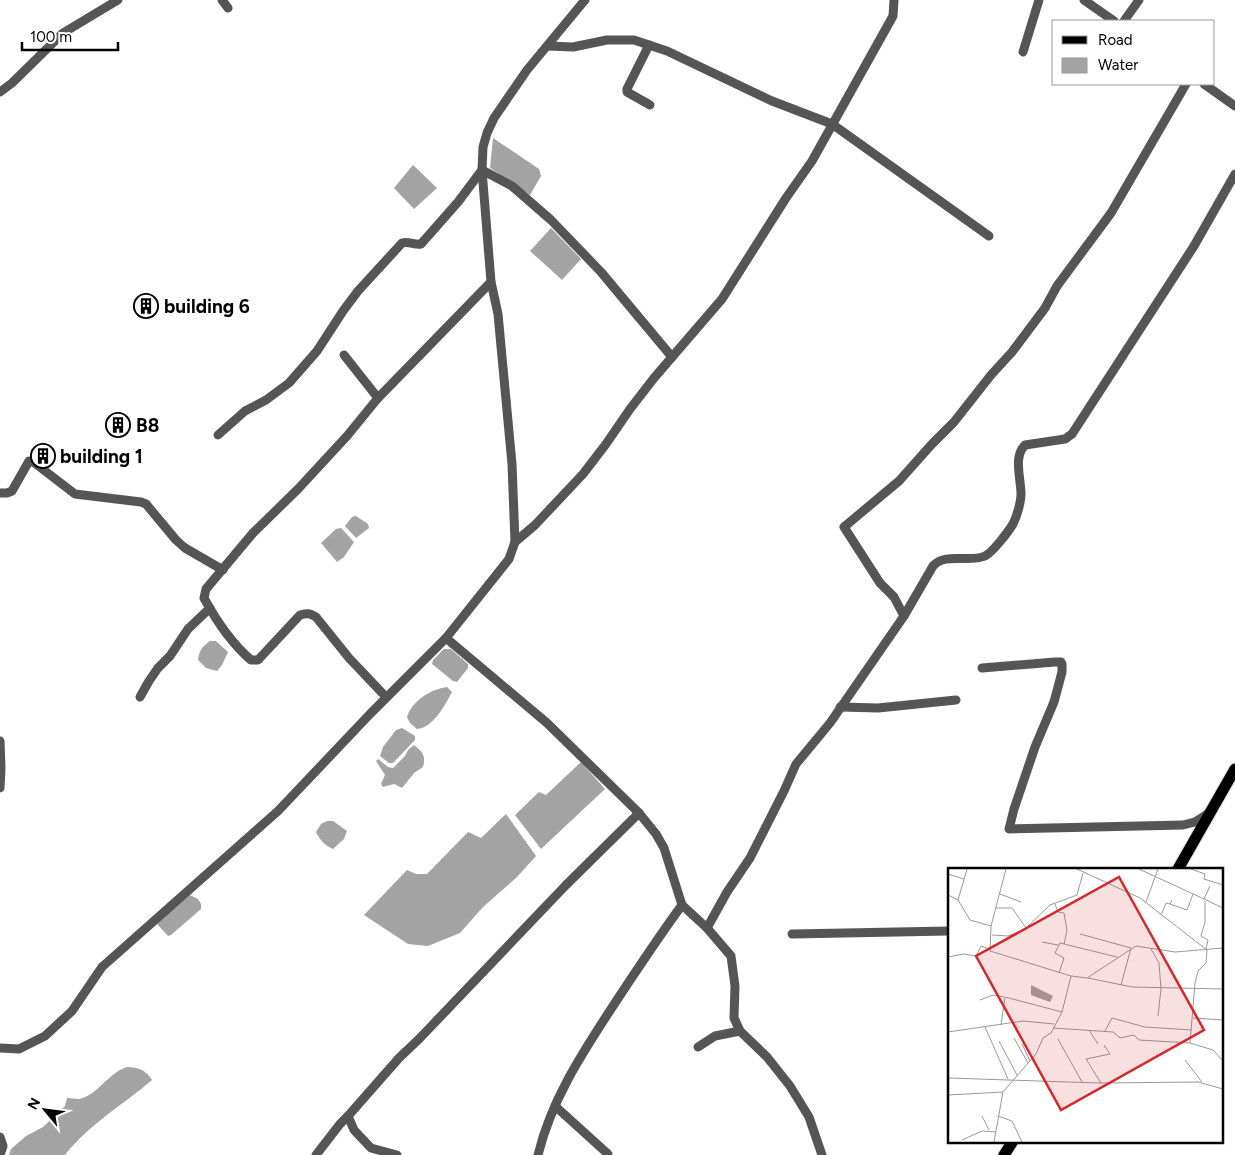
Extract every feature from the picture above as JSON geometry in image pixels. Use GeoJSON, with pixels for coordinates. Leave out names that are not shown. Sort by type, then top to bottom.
{"type":"FeatureCollection","features":[{"type":"Feature","properties":{"kind":"main road"},"geometry":{"type":"LineString","coordinates":[[1179,868],[1235,768]]}},
{"type":"Feature","properties":{"kind":"main road"},"geometry":{"type":"LineString","coordinates":[[1004,1155],[1012,1142]]}},
{"type":"Feature","properties":{"kind":"street"},"geometry":{"type":"LineString","coordinates":[[0,92],[12,83],[63,33],[118,0]]}},
{"type":"Feature","properties":{"kind":"street"},"geometry":{"type":"LineString","coordinates":[[222,0],[228,8]]}},
{"type":"Feature","properties":{"kind":"street"},"geometry":{"type":"LineString","coordinates":[[0,1048],[19,1049],[45,1036],[72,1010],[102,967],[278,811],[386,697],[446,638],[508,559],[515,542],[512,464],[498,314],[491,282],[482,170],[484,147],[487,133],[494,118],[527,70],[585,0]]}},
{"type":"Feature","properties":{"kind":"street"},"geometry":{"type":"LineString","coordinates":[[515,542],[535,525],[582,474],[630,409],[722,299],[786,198],[812,161],[893,16],[894,0]]}},
{"type":"Feature","properties":{"kind":"street"},"geometry":{"type":"LineString","coordinates":[[1022,52],[1039,0]]}},
{"type":"Feature","properties":{"kind":"street"},"geometry":{"type":"LineString","coordinates":[[1084,0],[1113,20]]}},
{"type":"Feature","properties":{"kind":"street"},"geometry":{"type":"LineString","coordinates":[[1125,20],[1139,0]]}},
{"type":"Feature","properties":{"kind":"street"},"geometry":{"type":"LineString","coordinates":[[548,46],[573,47],[596,42],[634,40],[667,51],[772,101],[832,124],[989,236]]}},
{"type":"Feature","properties":{"kind":"street"},"geometry":{"type":"LineString","coordinates":[[649,45],[627,92],[650,105]]}},
{"type":"Feature","properties":{"kind":"street"},"geometry":{"type":"LineString","coordinates":[[904,616],[894,597],[880,583],[844,527],[899,481],[954,422],[1012,352],[1045,308],[1057,286],[1111,213],[1185,85]]}},
{"type":"Feature","properties":{"kind":"street"},"geometry":{"type":"LineString","coordinates":[[1205,85],[1235,106]]}},
{"type":"Feature","properties":{"kind":"street"},"geometry":{"type":"LineString","coordinates":[[482,170],[512,186],[551,220],[601,272],[672,357]]}},
{"type":"Feature","properties":{"kind":"street"},"geometry":{"type":"LineString","coordinates":[[218,436],[245,411],[266,400],[289,383],[317,351],[343,311],[373,273],[402,243],[421,244],[458,202],[482,170]]}},
{"type":"Feature","properties":{"kind":"street"},"geometry":{"type":"LineString","coordinates":[[707,928],[727,892],[750,858],[796,764],[820,735],[904,616],[937,561],[985,556],[996,547],[1014,523],[1021,495],[1019,467],[1022,448],[1026,445],[1065,439],[1072,434],[1194,246],[1235,174]]}},
{"type":"Feature","properties":{"kind":"street"},"geometry":{"type":"LineString","coordinates":[[386,697],[349,658],[316,617],[311,614],[300,615],[258,660],[252,660],[239,650],[220,626],[204,598],[206,589],[253,533],[298,489],[347,436],[378,398],[491,282]]}},
{"type":"Feature","properties":{"kind":"street"},"geometry":{"type":"LineString","coordinates":[[344,355],[378,398]]}},
{"type":"Feature","properties":{"kind":"street"},"geometry":{"type":"LineString","coordinates":[[0,493],[12,491],[29,461],[32,461],[75,494],[146,504],[185,548],[223,570]]}},
{"type":"Feature","properties":{"kind":"street"},"geometry":{"type":"LineString","coordinates":[[140,697],[158,668],[170,656],[188,629],[210,608]]}},
{"type":"Feature","properties":{"kind":"street"},"geometry":{"type":"LineString","coordinates":[[446,638],[548,723],[639,813],[656,834],[664,848],[682,904],[707,928],[731,956],[735,986],[734,1018],[740,1031],[767,1057],[790,1086],[809,1117],[822,1155]]}},
{"type":"Feature","properties":{"kind":"street"},"geometry":{"type":"LineString","coordinates":[[982,668],[1055,662],[1061,662],[1062,664],[1062,672],[1054,702],[1035,747],[1009,829],[1183,825],[1195,822],[1211,811]]}},
{"type":"Feature","properties":{"kind":"street"},"geometry":{"type":"LineString","coordinates":[[840,707],[878,708],[956,700]]}},
{"type":"Feature","properties":{"kind":"street"},"geometry":{"type":"LineString","coordinates":[[0,746],[0,788]]}},
{"type":"Feature","properties":{"kind":"street"},"geometry":{"type":"LineString","coordinates":[[316,1155],[340,1124],[399,1058],[566,885],[639,813]]}},
{"type":"Feature","properties":{"kind":"street"},"geometry":{"type":"LineString","coordinates":[[538,1155],[562,1088],[578,1059],[682,904]]}},
{"type":"Feature","properties":{"kind":"street"},"geometry":{"type":"LineString","coordinates":[[792,934],[948,931]]}},
{"type":"Feature","properties":{"kind":"street"},"geometry":{"type":"LineString","coordinates":[[698,1047],[715,1036],[740,1031]]}},
{"type":"Feature","properties":{"kind":"street"},"geometry":{"type":"LineString","coordinates":[[555,1106],[608,1154]]}},
{"type":"Feature","properties":{"kind":"street"},"geometry":{"type":"LineString","coordinates":[[348,1116],[354,1130],[371,1148],[397,1155]]}},
{"type":"Feature","properties":{"kind":"street"},"geometry":{"type":"LineString","coordinates":[[0,1137],[3,1146],[0,1155]]}},
{"type":"Feature","properties":{"kind":"water"},"geometry":{"type":"Polygon","coordinates":[[[493,138],[539,169],[541,176],[530,195],[490,168],[493,138]]]}},
{"type":"Feature","properties":{"kind":"water"},"geometry":{"type":"Polygon","coordinates":[[[413,165],[437,188],[414,209],[394,188],[413,165]]]}},
{"type":"Feature","properties":{"kind":"water"},"geometry":{"type":"Polygon","coordinates":[[[551,228],[581,259],[562,280],[530,251],[551,228]]]}},
{"type":"Feature","properties":{"kind":"water"},"geometry":{"type":"Polygon","coordinates":[[[356,516],[368,524],[369,528],[356,538],[345,526],[352,517],[356,516]]]}},
{"type":"Feature","properties":{"kind":"water"},"geometry":{"type":"Polygon","coordinates":[[[341,528],[354,542],[344,557],[337,562],[321,543],[336,529],[341,528]]]}},
{"type":"Feature","properties":{"kind":"water"},"geometry":{"type":"Polygon","coordinates":[[[210,641],[216,641],[228,652],[217,671],[206,668],[198,660],[202,649],[210,641]]]}},
{"type":"Feature","properties":{"kind":"water"},"geometry":{"type":"Polygon","coordinates":[[[444,649],[451,649],[468,664],[468,668],[457,682],[453,681],[432,664],[433,660],[444,649]]]}},
{"type":"Feature","properties":{"kind":"water"},"geometry":{"type":"Polygon","coordinates":[[[447,687],[452,692],[442,709],[428,725],[417,729],[410,723],[407,717],[409,711],[418,701],[435,690],[447,687]]]}},
{"type":"Feature","properties":{"kind":"water"},"geometry":{"type":"Polygon","coordinates":[[[402,728],[415,736],[415,740],[393,763],[389,763],[380,756],[383,747],[396,730],[402,728]]]}},
{"type":"Feature","properties":{"kind":"water"},"geometry":{"type":"Polygon","coordinates":[[[414,745],[423,754],[423,767],[414,773],[402,788],[394,784],[383,787],[381,784],[385,775],[376,761],[378,759],[388,767],[393,768],[414,745]]]}},
{"type":"Feature","properties":{"kind":"water"},"geometry":{"type":"Polygon","coordinates":[[[581,762],[605,789],[541,849],[515,815],[539,792],[546,795],[581,762]]]}},
{"type":"Feature","properties":{"kind":"water"},"geometry":{"type":"Polygon","coordinates":[[[506,814],[536,856],[517,877],[483,907],[460,933],[428,946],[408,944],[364,915],[407,870],[416,874],[427,874],[468,832],[481,838],[506,814]]]}},
{"type":"Feature","properties":{"kind":"water"},"geometry":{"type":"Polygon","coordinates":[[[333,821],[347,831],[344,839],[333,849],[323,842],[316,832],[321,824],[333,821]]]}},
{"type":"Feature","properties":{"kind":"water"},"geometry":{"type":"Polygon","coordinates":[[[190,895],[198,899],[201,909],[168,936],[156,923],[190,895]]]}},
{"type":"Feature","properties":{"kind":"water"},"geometry":{"type":"Polygon","coordinates":[[[127,1067],[141,1070],[152,1080],[95,1124],[65,1155],[9,1155],[11,1149],[26,1136],[43,1127],[65,1106],[67,1098],[79,1099],[85,1097],[114,1074],[127,1067]]]}},
{"type":"Feature","properties":{"kind":"place","name":"building 6"},"geometry":{"type":"Point","coordinates":[146,306]}},
{"type":"Feature","properties":{"kind":"place","name":"B8"},"geometry":{"type":"Point","coordinates":[118,425]}},
{"type":"Feature","properties":{"kind":"place","name":"building 1"},"geometry":{"type":"Point","coordinates":[43,456]}}]}
